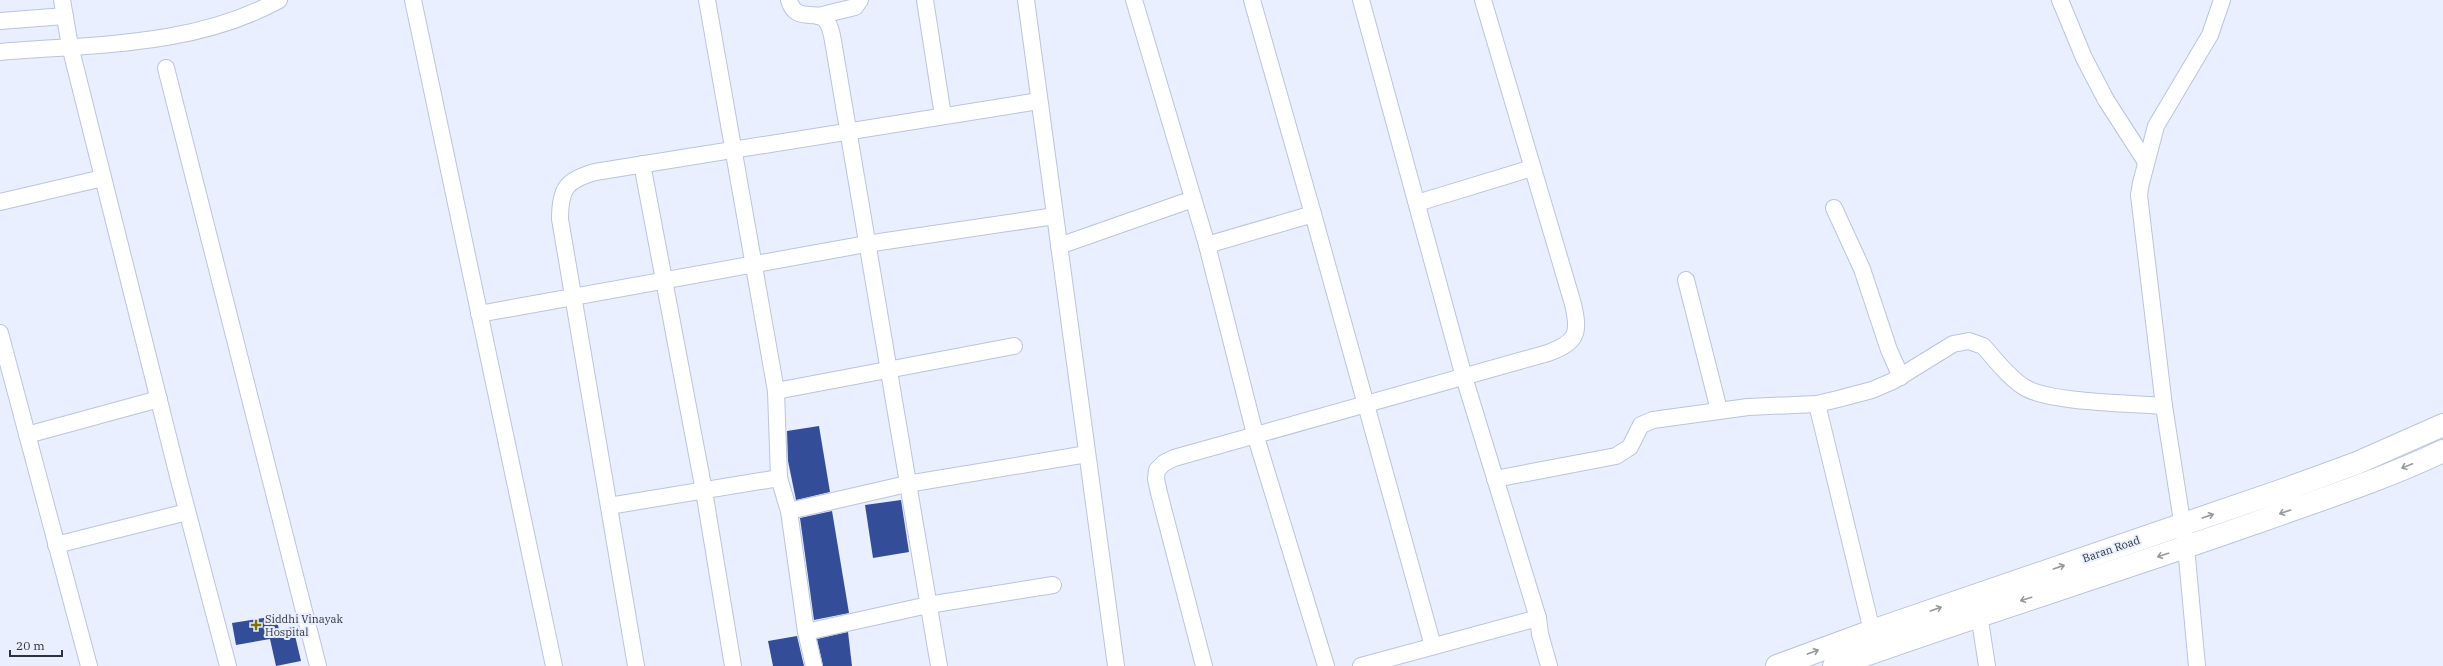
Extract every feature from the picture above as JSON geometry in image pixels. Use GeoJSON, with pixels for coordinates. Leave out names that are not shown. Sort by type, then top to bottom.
{"type":"FeatureCollection","features":[{"type":"Feature","properties":{"kind":"main road","name":"Baran Road"},"geometry":{"type":"LineString","coordinates":[[1777,666],[1872,631],[2357,463],[2443,425]]}},
{"type":"Feature","properties":{"kind":"main road","name":"Baran Road"},"geometry":{"type":"LineString","coordinates":[[1834,666],[1859,662],[1979,614],[2186,547],[2330,496],[2443,451]]}},
{"type":"Feature","properties":{"kind":"street"},"geometry":{"type":"LineString","coordinates":[[62,0],[70,46],[187,512],[228,666]]}},
{"type":"Feature","properties":{"kind":"street"},"geometry":{"type":"LineString","coordinates":[[0,52],[144,42],[223,24],[279,0]]}},
{"type":"Feature","properties":{"kind":"street"},"geometry":{"type":"LineString","coordinates":[[413,0],[554,666]]}},
{"type":"Feature","properties":{"kind":"street"},"geometry":{"type":"LineString","coordinates":[[707,0],[732,150],[776,391],[779,478],[789,511],[806,632],[814,666]]}},
{"type":"Feature","properties":{"kind":"street"},"geometry":{"type":"LineString","coordinates":[[789,0],[795,12],[818,16],[828,22],[833,41],[866,244],[939,666]]}},
{"type":"Feature","properties":{"kind":"street"},"geometry":{"type":"LineString","coordinates":[[818,16],[855,7],[860,0]]}},
{"type":"Feature","properties":{"kind":"street"},"geometry":{"type":"LineString","coordinates":[[925,0],[943,116]]}},
{"type":"Feature","properties":{"kind":"street"},"geometry":{"type":"LineString","coordinates":[[1026,0],[1116,666]]}},
{"type":"Feature","properties":{"kind":"street"},"geometry":{"type":"LineString","coordinates":[[1134,0],[1207,245],[1255,434],[1326,666]]}},
{"type":"Feature","properties":{"kind":"street"},"geometry":{"type":"LineString","coordinates":[[1252,0],[1313,214],[1364,405],[1432,646]]}},
{"type":"Feature","properties":{"kind":"street"},"geometry":{"type":"LineString","coordinates":[[1361,0],[1464,377],[1538,618],[1540,634],[1549,666]]}},
{"type":"Feature","properties":{"kind":"street"},"geometry":{"type":"LineString","coordinates":[[1204,666],[1160,501],[1156,474],[1160,466],[1174,458],[1255,434],[1464,377],[1561,348],[1570,342],[1576,335],[1577,327],[1573,304],[1483,0]]}},
{"type":"Feature","properties":{"kind":"street"},"geometry":{"type":"LineString","coordinates":[[2060,0],[2084,58],[2106,100],[2146,162]]}},
{"type":"Feature","properties":{"kind":"street"},"geometry":{"type":"LineString","coordinates":[[2197,666],[2184,524],[2164,406],[2141,218],[2140,189],[2156,126],[2210,35],[2222,0]]}},
{"type":"Feature","properties":{"kind":"street"},"geometry":{"type":"LineString","coordinates":[[0,21],[65,16]]}},
{"type":"Feature","properties":{"kind":"street"},"geometry":{"type":"LineString","coordinates":[[166,68],[318,666]]}},
{"type":"Feature","properties":{"kind":"street"},"geometry":{"type":"LineString","coordinates":[[636,666],[610,506],[572,298],[560,218],[560,202],[565,188],[576,178],[585,175],[642,164],[1039,102]]}},
{"type":"Feature","properties":{"kind":"street"},"geometry":{"type":"LineString","coordinates":[[642,164],[704,490],[733,666]]}},
{"type":"Feature","properties":{"kind":"street"},"geometry":{"type":"LineString","coordinates":[[1417,202],[1532,168]]}},
{"type":"Feature","properties":{"kind":"street"},"geometry":{"type":"LineString","coordinates":[[0,202],[103,178]]}},
{"type":"Feature","properties":{"kind":"street"},"geometry":{"type":"LineString","coordinates":[[1059,246],[1193,199]]}},
{"type":"Feature","properties":{"kind":"street"},"geometry":{"type":"LineString","coordinates":[[1834,208],[1862,269],[1889,350],[1901,377]]}},
{"type":"Feature","properties":{"kind":"street"},"geometry":{"type":"LineString","coordinates":[[1207,245],[1313,214]]}},
{"type":"Feature","properties":{"kind":"street"},"geometry":{"type":"LineString","coordinates":[[479,314],[866,244],[1055,216]]}},
{"type":"Feature","properties":{"kind":"street"},"geometry":{"type":"LineString","coordinates":[[1686,280],[1718,410]]}},
{"type":"Feature","properties":{"kind":"street"},"geometry":{"type":"LineString","coordinates":[[0,333],[88,666]]}},
{"type":"Feature","properties":{"kind":"street"},"geometry":{"type":"LineString","coordinates":[[1495,479],[1616,456],[1626,451],[1637,429],[1647,422],[1718,410],[1817,404],[1872,390],[1901,377],[1953,344],[1969,341],[1983,346],[2013,378],[2034,392],[2066,398],[2164,406]]}},
{"type":"Feature","properties":{"kind":"street"},"geometry":{"type":"LineString","coordinates":[[776,391],[1014,346]]}},
{"type":"Feature","properties":{"kind":"street"},"geometry":{"type":"LineString","coordinates":[[27,435],[159,399]]}},
{"type":"Feature","properties":{"kind":"street"},"geometry":{"type":"LineString","coordinates":[[1817,404],[1872,631]]}},
{"type":"Feature","properties":{"kind":"street"},"geometry":{"type":"LineString","coordinates":[[789,511],[907,484],[1087,454]]}},
{"type":"Feature","properties":{"kind":"street"},"geometry":{"type":"LineString","coordinates":[[610,506],[779,478]]}},
{"type":"Feature","properties":{"kind":"street"},"geometry":{"type":"LineString","coordinates":[[56,545],[187,512]]}},
{"type":"Feature","properties":{"kind":"street"},"geometry":{"type":"LineString","coordinates":[[806,632],[928,605],[1053,585]]}},
{"type":"Feature","properties":{"kind":"street"},"geometry":{"type":"LineString","coordinates":[[1979,614],[1987,666]]}},
{"type":"Feature","properties":{"kind":"street"},"geometry":{"type":"LineString","coordinates":[[1361,666],[1538,618]]}},
{"type":"Feature","properties":{"kind":"building"},"geometry":{"type":"Polygon","coordinates":[[[819,426],[830,492],[796,500],[788,461],[787,431],[819,426]]]}},
{"type":"Feature","properties":{"kind":"building"},"geometry":{"type":"Polygon","coordinates":[[[901,500],[909,552],[873,558],[865,505],[901,500]]]}},
{"type":"Feature","properties":{"kind":"building"},"geometry":{"type":"Polygon","coordinates":[[[832,511],[849,613],[814,620],[800,518],[832,511]]]}},
{"type":"Feature","properties":{"kind":"building"},"geometry":{"type":"Polygon","coordinates":[[[276,616],[279,630],[293,627],[301,661],[276,666],[270,639],[236,645],[232,623],[276,616]]]}},
{"type":"Feature","properties":{"kind":"building"},"geometry":{"type":"Polygon","coordinates":[[[848,632],[852,666],[823,666],[817,639],[848,632]]]}},
{"type":"Feature","properties":{"kind":"building"},"geometry":{"type":"Polygon","coordinates":[[[797,636],[804,666],[773,666],[768,641],[797,636]]]}},
{"type":"Feature","properties":{"kind":"place","name":"Siddhi Vinayak Hospital"},"geometry":{"type":"Point","coordinates":[256,625]}}]}
